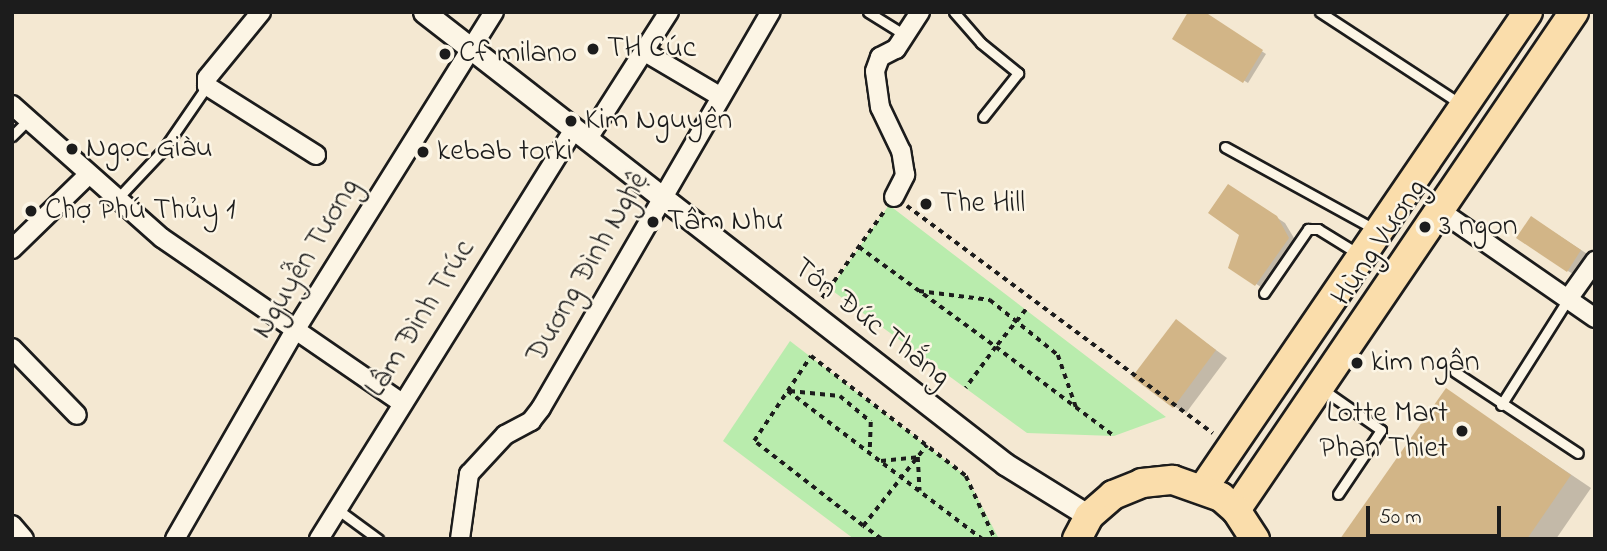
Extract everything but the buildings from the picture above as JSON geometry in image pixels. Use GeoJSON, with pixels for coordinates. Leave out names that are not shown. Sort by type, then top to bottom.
{"type":"FeatureCollection","features":[{"type":"Feature","properties":{"kind":"main road","name":"Hùng Vương"},"geometry":{"type":"LineString","coordinates":[[1204,487],[1528,12]]}},
{"type":"Feature","properties":{"kind":"main road","name":"Hùng Vương"},"geometry":{"type":"LineString","coordinates":[[1236,510],[1442,212],[1574,12]]}},
{"type":"Feature","properties":{"kind":"main road"},"geometry":{"type":"LineString","coordinates":[[1083,528],[1113,495],[1142,483],[1174,480],[1204,487],[1236,510],[1255,539]]}},
{"type":"Feature","properties":{"kind":"street"},"geometry":{"type":"LineString","coordinates":[[261,12],[206,78],[207,86],[316,155]]}},
{"type":"Feature","properties":{"kind":"street","name":"Tôn Đức Thắng"},"geometry":{"type":"LineString","coordinates":[[424,12],[660,199],[1005,464],[1083,528]]}},
{"type":"Feature","properties":{"kind":"street","name":"Nguyễn Tương"},"geometry":{"type":"LineString","coordinates":[[175,539],[294,332],[494,12]]}},
{"type":"Feature","properties":{"kind":"street","name":"Lâm Đình Trúc"},"geometry":{"type":"LineString","coordinates":[[318,539],[402,403],[581,135],[645,52],[669,12]]}},
{"type":"Feature","properties":{"kind":"street","name":"Dương Đình Nghệ"},"geometry":{"type":"LineString","coordinates":[[460,539],[469,474],[505,435],[531,421],[541,408],[771,12]]}},
{"type":"Feature","properties":{"kind":"street"},"geometry":{"type":"LineString","coordinates":[[894,197],[905,175],[901,151],[880,107],[875,71],[880,57],[900,42],[920,12]]}},
{"type":"Feature","properties":{"kind":"street"},"geometry":{"type":"LineString","coordinates":[[645,52],[721,97]]}},
{"type":"Feature","properties":{"kind":"street"},"geometry":{"type":"LineString","coordinates":[[12,105],[116,201],[294,332],[402,403]]}},
{"type":"Feature","properties":{"kind":"street"},"geometry":{"type":"LineString","coordinates":[[12,249],[87,176]]}},
{"type":"Feature","properties":{"kind":"street"},"geometry":{"type":"LineString","coordinates":[[1442,212],[1595,318]]}},
{"type":"Feature","properties":{"kind":"street"},"geometry":{"type":"LineString","coordinates":[[1568,299],[1595,261]]}},
{"type":"Feature","properties":{"kind":"street"},"geometry":{"type":"LineString","coordinates":[[12,348],[76,415]]}},
{"type":"Feature","properties":{"kind":"street"},"geometry":{"type":"LineString","coordinates":[[12,525],[24,539]]}},
{"type":"Feature","properties":{"kind":"lane"},"geometry":{"type":"LineString","coordinates":[[868,12],[900,42]]}},
{"type":"Feature","properties":{"kind":"lane"},"geometry":{"type":"LineString","coordinates":[[954,12],[981,43],[1018,73],[983,117]]}},
{"type":"Feature","properties":{"kind":"lane"},"geometry":{"type":"LineString","coordinates":[[1320,12],[1464,106]]}},
{"type":"Feature","properties":{"kind":"lane"},"geometry":{"type":"LineString","coordinates":[[116,201],[163,150],[207,86]]}},
{"type":"Feature","properties":{"kind":"lane"},"geometry":{"type":"LineString","coordinates":[[12,136],[27,120]]}},
{"type":"Feature","properties":{"kind":"lane"},"geometry":{"type":"LineString","coordinates":[[1225,147],[1378,232]]}},
{"type":"Feature","properties":{"kind":"lane"},"geometry":{"type":"LineString","coordinates":[[1264,293],[1308,229],[1318,229],[1362,256]]}},
{"type":"Feature","properties":{"kind":"lane"},"geometry":{"type":"LineString","coordinates":[[1501,405],[1568,299]]}},
{"type":"Feature","properties":{"kind":"lane"},"geometry":{"type":"LineString","coordinates":[[1455,372],[1501,405],[1578,453]]}},
{"type":"Feature","properties":{"kind":"lane"},"geometry":{"type":"LineString","coordinates":[[1321,387],[1381,430],[1338,494]]}},
{"type":"Feature","properties":{"kind":"lane"},"geometry":{"type":"LineString","coordinates":[[337,509],[378,539]]}},
{"type":"Feature","properties":{"kind":"path"},"geometry":{"type":"LineString","coordinates":[[811,314],[894,197],[1232,446]]}},
{"type":"Feature","properties":{"kind":"path"},"geometry":{"type":"LineString","coordinates":[[859,247],[1114,436]]}},
{"type":"Feature","properties":{"kind":"path"},"geometry":{"type":"LineString","coordinates":[[918,290],[990,300],[1058,355],[1076,407]]}},
{"type":"Feature","properties":{"kind":"path"},"geometry":{"type":"LineString","coordinates":[[966,388],[1026,310]]}},
{"type":"Feature","properties":{"kind":"path"},"geometry":{"type":"LineString","coordinates":[[881,539],[754,441],[811,356],[966,476],[995,539]]}},
{"type":"Feature","properties":{"kind":"path"},"geometry":{"type":"LineString","coordinates":[[788,391],[982,539]]}},
{"type":"Feature","properties":{"kind":"path"},"geometry":{"type":"LineString","coordinates":[[788,391],[841,396],[871,422],[870,453]]}},
{"type":"Feature","properties":{"kind":"path"},"geometry":{"type":"LineString","coordinates":[[863,526],[927,445]]}},
{"type":"Feature","properties":{"kind":"path"},"geometry":{"type":"LineString","coordinates":[[880,461],[918,457]]}},
{"type":"Feature","properties":{"kind":"path"},"geometry":{"type":"LineString","coordinates":[[918,457],[920,491]]}},
{"type":"Feature","properties":{"kind":"green space"},"geometry":{"type":"Polygon","coordinates":[[[889,205],[1166,417],[1114,436],[1027,433],[830,289],[889,205]]]}},
{"type":"Feature","properties":{"kind":"green space"},"geometry":{"type":"Polygon","coordinates":[[[790,341],[966,476],[999,539],[854,539],[723,441],[790,341]]]}},
{"type":"Feature","properties":{"kind":"place","name":"TH Cúc"},"geometry":{"type":"Point","coordinates":[593,49]}},
{"type":"Feature","properties":{"kind":"place","name":"Cf milano"},"geometry":{"type":"Point","coordinates":[445,54]}},
{"type":"Feature","properties":{"kind":"place","name":"Kim Nguyên"},"geometry":{"type":"Point","coordinates":[571,121]}},
{"type":"Feature","properties":{"kind":"place","name":"Ngọc Giàu"},"geometry":{"type":"Point","coordinates":[72,149]}},
{"type":"Feature","properties":{"kind":"place","name":"kebab torki"},"geometry":{"type":"Point","coordinates":[423,152]}},
{"type":"Feature","properties":{"kind":"place","name":"The Hill"},"geometry":{"type":"Point","coordinates":[926,204]}},
{"type":"Feature","properties":{"kind":"place","name":"Chợ Phú Thủy 1"},"geometry":{"type":"Point","coordinates":[31,211]}},
{"type":"Feature","properties":{"kind":"place","name":"Tâm Như"},"geometry":{"type":"Point","coordinates":[653,222]}},
{"type":"Feature","properties":{"kind":"place","name":"3 ngon"},"geometry":{"type":"Point","coordinates":[1425,227]}},
{"type":"Feature","properties":{"kind":"place","name":"kim ngân"},"geometry":{"type":"Point","coordinates":[1357,363]}},
{"type":"Feature","properties":{"kind":"place","name":"Lotte Mart Phan Thiet"},"geometry":{"type":"Point","coordinates":[1462,431]}}]}
